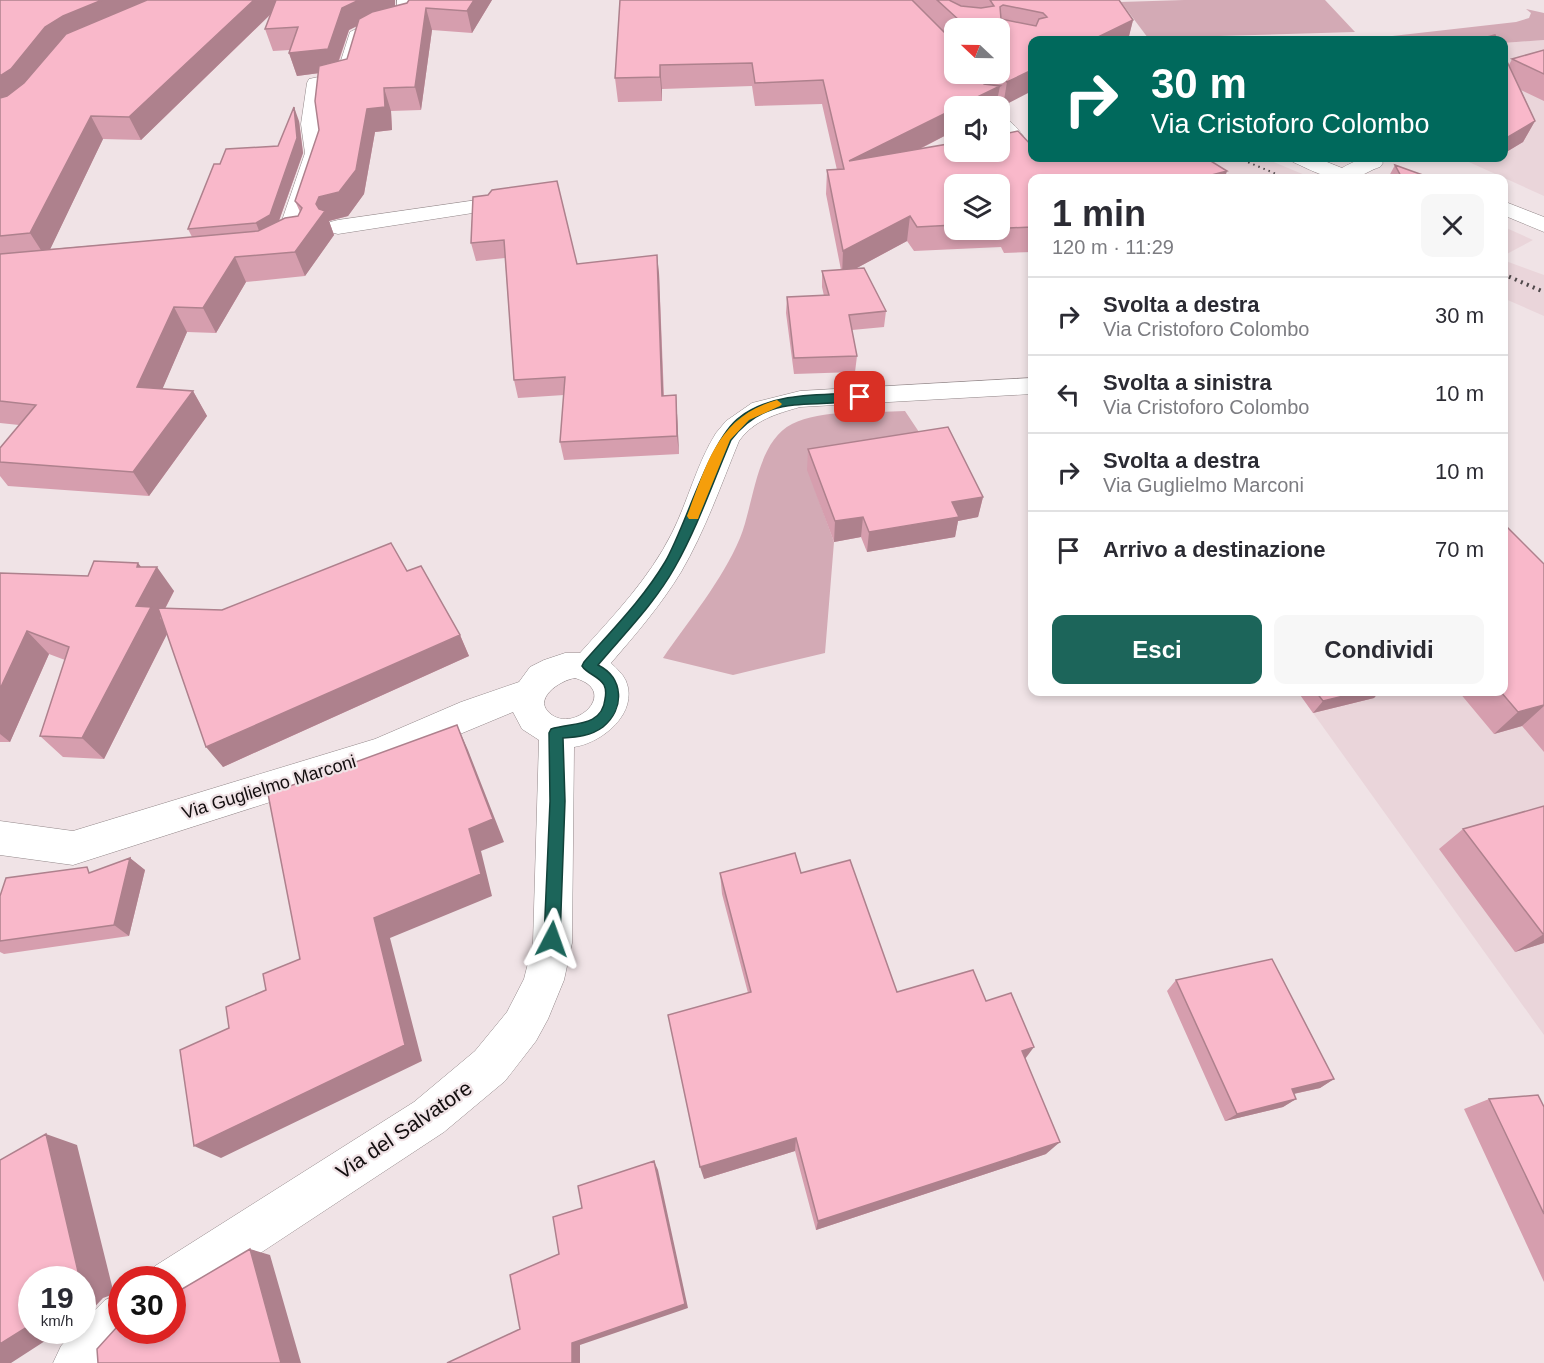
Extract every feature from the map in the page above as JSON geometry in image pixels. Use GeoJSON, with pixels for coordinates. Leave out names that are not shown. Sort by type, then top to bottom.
{"type":"FeatureCollection","features":[{"type":"Feature","properties":{"kind":"street"},"geometry":{"type":"LineString","coordinates":[[268,246],[294,234],[315,153],[311,124],[316,83],[345,77],[356,36],[372,28],[405,19],[405,0]]}},
{"type":"Feature","properties":{"kind":"street"},"geometry":{"type":"LineString","coordinates":[[1010,135],[1028,157]]}},
{"type":"Feature","properties":{"kind":"street"},"geometry":{"type":"LineString","coordinates":[[1032,162],[1047,174]]}},
{"type":"Feature","properties":{"kind":"street"},"geometry":{"type":"LineString","coordinates":[[1310,162],[1339,174]]}},
{"type":"Feature","properties":{"kind":"street"},"geometry":{"type":"LineString","coordinates":[[1347,174],[1360,166],[1375,163]]}},
{"type":"Feature","properties":{"kind":"street"},"geometry":{"type":"LineString","coordinates":[[338,226],[484,204]]}},
{"type":"Feature","properties":{"kind":"street"},"geometry":{"type":"LineString","coordinates":[[1508,209],[1544,225]]}},
{"type":"Feature","properties":{"kind":"street"},"geometry":{"type":"LineString","coordinates":[[589,666],[645,601],[669,566],[687,532],[726,439],[745,418],[777,403],[800,399],[1028,386]]}},
{"type":"Feature","properties":{"kind":"street"},"geometry":{"type":"LineString","coordinates":[[589,666],[609,680],[613,690],[612,702],[607,714],[584,730],[556,733],[544,729],[535,722],[528,703],[530,692],[537,681],[561,667],[589,666]]}},
{"type":"Feature","properties":{"kind":"street","name":"Via Guglielmo Marconi"},"geometry":{"type":"LineString","coordinates":[[0,838],[73,848],[383,751],[473,712],[530,692]]}},
{"type":"Feature","properties":{"kind":"street","name":"Via del Salvatore"},"geometry":{"type":"LineString","coordinates":[[186,1274],[429,1117],[465,1091],[507,1047],[526,1020],[537,998],[551,951],[557,801],[556,733]]}},
{"type":"Feature","properties":{"kind":"street"},"geometry":{"type":"LineString","coordinates":[[78,1363],[108,1332]]}},
{"type":"Feature","properties":{"kind":"shaded area"},"geometry":{"type":"Polygon","coordinates":[[[1325,0],[1355,32],[1146,36],[1121,2],[1325,0]]]}},
{"type":"Feature","properties":{"kind":"shaded area"},"geometry":{"type":"Polygon","coordinates":[[[1526,9],[1544,13],[1544,40],[1508,43],[1508,36],[1392,36],[1516,22],[1529,18],[1531,13],[1526,9]]]}},
{"type":"Feature","properties":{"kind":"shaded area"},"geometry":{"type":"Polygon","coordinates":[[[1544,40],[1544,196],[1508,180],[1508,174],[1495,174],[1469,162],[1508,162],[1508,43],[1544,40]]]}},
{"type":"Feature","properties":{"kind":"shaded area"},"geometry":{"type":"Polygon","coordinates":[[[1201,162],[1274,162],[1302,174],[1229,174],[1201,162]]]}},
{"type":"Feature","properties":{"kind":"shaded area"},"geometry":{"type":"Polygon","coordinates":[[[1508,229],[1533,240],[1508,253],[1508,229]]]}},
{"type":"Feature","properties":{"kind":"shaded area"},"geometry":{"type":"Polygon","coordinates":[[[1508,262],[1544,275],[1544,316],[1508,300],[1508,262]]]}},
{"type":"Feature","properties":{"kind":"shaded area"},"geometry":{"type":"Polygon","coordinates":[[[905,411],[931,450],[808,470],[834,542],[825,653],[733,675],[663,658],[715,585],[733,554],[745,524],[763,459],[780,433],[792,424],[817,416],[905,411]]]}},
{"type":"Feature","properties":{"kind":"shaded area"},"geometry":{"type":"Polygon","coordinates":[[[1544,630],[1544,1035],[1301,696],[1508,696],[1508,684],[1544,630]]]}},
{"type":"Feature","properties":{"kind":"building"},"geometry":{"type":"Polygon","coordinates":[[[0,0],[102,0],[63,16],[45,27],[11,69],[0,76],[0,0]]]}},
{"type":"Feature","properties":{"kind":"building"},"geometry":{"type":"Polygon","coordinates":[[[147,0],[254,0],[129,117],[91,116],[30,233],[0,236],[0,98],[7,96],[24,83],[66,34],[147,0]]]}},
{"type":"Feature","properties":{"kind":"building"},"geometry":{"type":"Polygon","coordinates":[[[276,0],[359,0],[342,8],[328,49],[289,53],[298,27],[265,29],[276,0]]]}},
{"type":"Feature","properties":{"kind":"building"},"geometry":{"type":"Polygon","coordinates":[[[409,0],[474,0],[467,11],[426,8],[415,87],[384,88],[385,107],[367,109],[356,170],[339,192],[319,197],[316,204],[319,209],[325,211],[295,252],[235,257],[203,308],[174,307],[137,387],[193,391],[133,472],[0,462],[0,448],[36,405],[0,401],[0,254],[258,231],[285,218],[298,216],[302,208],[295,201],[319,130],[315,101],[319,66],[347,59],[359,19],[372,12],[407,3],[409,0]]]}},
{"type":"Feature","properties":{"kind":"building"},"geometry":{"type":"Polygon","coordinates":[[[620,0],[912,0],[944,32],[944,84],[1000,86],[980,96],[944,96],[944,114],[849,161],[944,145],[944,162],[1010,162],[1010,133],[1018,131],[1028,142],[1028,162],[1212,162],[1227,171],[1215,174],[1028,174],[1028,227],[1010,228],[1010,174],[944,174],[944,226],[917,227],[910,216],[843,251],[827,170],[844,169],[823,80],[755,83],[752,63],[660,65],[660,77],[615,78],[620,0]]]}},
{"type":"Feature","properties":{"kind":"building"},"geometry":{"type":"Polygon","coordinates":[[[937,0],[949,0],[961,6],[981,8],[994,6],[990,0],[1119,0],[1133,20],[1100,36],[1028,36],[1028,72],[1010,81],[1010,21],[1036,26],[1039,19],[1047,17],[1043,13],[1003,5],[1000,7],[1001,18],[957,18],[937,0]]]}},
{"type":"Feature","properties":{"kind":"building"},"geometry":{"type":"Polygon","coordinates":[[[1544,50],[1544,74],[1512,59],[1544,50]]]}},
{"type":"Feature","properties":{"kind":"building"},"geometry":{"type":"Polygon","coordinates":[[[1508,64],[1535,121],[1508,137],[1508,64]]]}},
{"type":"Feature","properties":{"kind":"building"},"geometry":{"type":"Polygon","coordinates":[[[294,107],[297,138],[270,215],[256,223],[188,229],[214,164],[220,164],[226,149],[278,146],[294,107]]]}},
{"type":"Feature","properties":{"kind":"building"},"geometry":{"type":"Polygon","coordinates":[[[1395,165],[1420,174],[1400,174],[1395,165]]]}},
{"type":"Feature","properties":{"kind":"building"},"geometry":{"type":"Polygon","coordinates":[[[557,181],[577,264],[657,255],[662,396],[676,395],[677,436],[560,442],[565,377],[514,380],[504,240],[471,243],[473,197],[488,195],[492,190],[557,181]]]}},
{"type":"Feature","properties":{"kind":"building"},"geometry":{"type":"Polygon","coordinates":[[[864,268],[886,311],[849,315],[857,356],[794,358],[787,297],[829,295],[822,271],[864,268]]]}},
{"type":"Feature","properties":{"kind":"building"},"geometry":{"type":"Polygon","coordinates":[[[948,427],[983,497],[952,502],[959,517],[869,532],[863,517],[835,521],[808,449],[948,427]]]}},
{"type":"Feature","properties":{"kind":"building"},"geometry":{"type":"Polygon","coordinates":[[[1508,528],[1544,564],[1544,705],[1518,712],[1504,696],[1508,696],[1508,528]]]}},
{"type":"Feature","properties":{"kind":"building"},"geometry":{"type":"Polygon","coordinates":[[[391,543],[407,571],[421,566],[460,635],[206,747],[158,608],[222,610],[391,543]]]}},
{"type":"Feature","properties":{"kind":"building"},"geometry":{"type":"Polygon","coordinates":[[[94,561],[138,563],[137,567],[157,567],[136,606],[151,607],[82,738],[40,736],[69,647],[27,631],[0,689],[0,573],[88,576],[94,561]]]}},
{"type":"Feature","properties":{"kind":"building"},"geometry":{"type":"Polygon","coordinates":[[[1319,696],[1344,696],[1323,701],[1319,696]]]}},
{"type":"Feature","properties":{"kind":"building"},"geometry":{"type":"Polygon","coordinates":[[[457,725],[493,819],[469,829],[481,874],[374,918],[405,1045],[194,1146],[180,1050],[229,1028],[226,1007],[266,990],[263,974],[300,959],[268,794],[457,725]]]}},
{"type":"Feature","properties":{"kind":"building"},"geometry":{"type":"Polygon","coordinates":[[[1544,806],[1544,934],[1543,934],[1463,829],[1544,806]]]}},
{"type":"Feature","properties":{"kind":"building"},"geometry":{"type":"Polygon","coordinates":[[[795,853],[801,873],[850,860],[897,992],[973,970],[986,1001],[1011,993],[1034,1047],[1022,1051],[1060,1142],[818,1221],[796,1138],[700,1167],[668,1015],[751,992],[720,873],[795,853]]]}},
{"type":"Feature","properties":{"kind":"building"},"geometry":{"type":"Polygon","coordinates":[[[130,858],[114,925],[0,941],[0,896],[6,878],[87,867],[89,873],[130,858]]]}},
{"type":"Feature","properties":{"kind":"building"},"geometry":{"type":"Polygon","coordinates":[[[1272,959],[1334,1079],[1292,1089],[1296,1099],[1237,1114],[1176,980],[1272,959]]]}},
{"type":"Feature","properties":{"kind":"building"},"geometry":{"type":"Polygon","coordinates":[[[1538,1095],[1544,1107],[1544,1214],[1489,1099],[1538,1095]]]}},
{"type":"Feature","properties":{"kind":"building"},"geometry":{"type":"Polygon","coordinates":[[[46,1134],[77,1266],[18,1266],[18,1333],[0,1344],[0,1160],[46,1134]]]}},
{"type":"Feature","properties":{"kind":"building"},"geometry":{"type":"Polygon","coordinates":[[[654,1161],[685,1304],[572,1343],[572,1363],[447,1363],[520,1329],[510,1275],[559,1254],[553,1217],[582,1208],[578,1186],[654,1161]]]}},
{"type":"Feature","properties":{"kind":"building"},"geometry":{"type":"Polygon","coordinates":[[[250,1249],[281,1363],[98,1363],[97,1349],[108,1337],[108,1344],[186,1344],[186,1287],[250,1249]]]}},
{"type":"Feature","properties":{"kind":"railway"},"geometry":{"type":"LineString","coordinates":[[1248,162],[1276,174]]}},
{"type":"Feature","properties":{"kind":"railway"},"geometry":{"type":"LineString","coordinates":[[1508,276],[1544,292]]}},
{"type":"Feature","properties":{"kind":"slow traffic"},"geometry":{"type":"LineString","coordinates":[[693,516],[726,439],[745,418],[761,409],[777,404]]}},
{"type":"Feature","properties":{"kind":"route"},"geometry":{"type":"LineString","coordinates":[[552,939],[557,801],[556,733],[570,734],[597,723],[607,714],[612,702],[613,690],[609,680],[589,666],[645,601],[669,566],[687,532],[708,477],[726,439],[735,427],[745,418],[777,403],[800,399],[860,397]]}}]}
